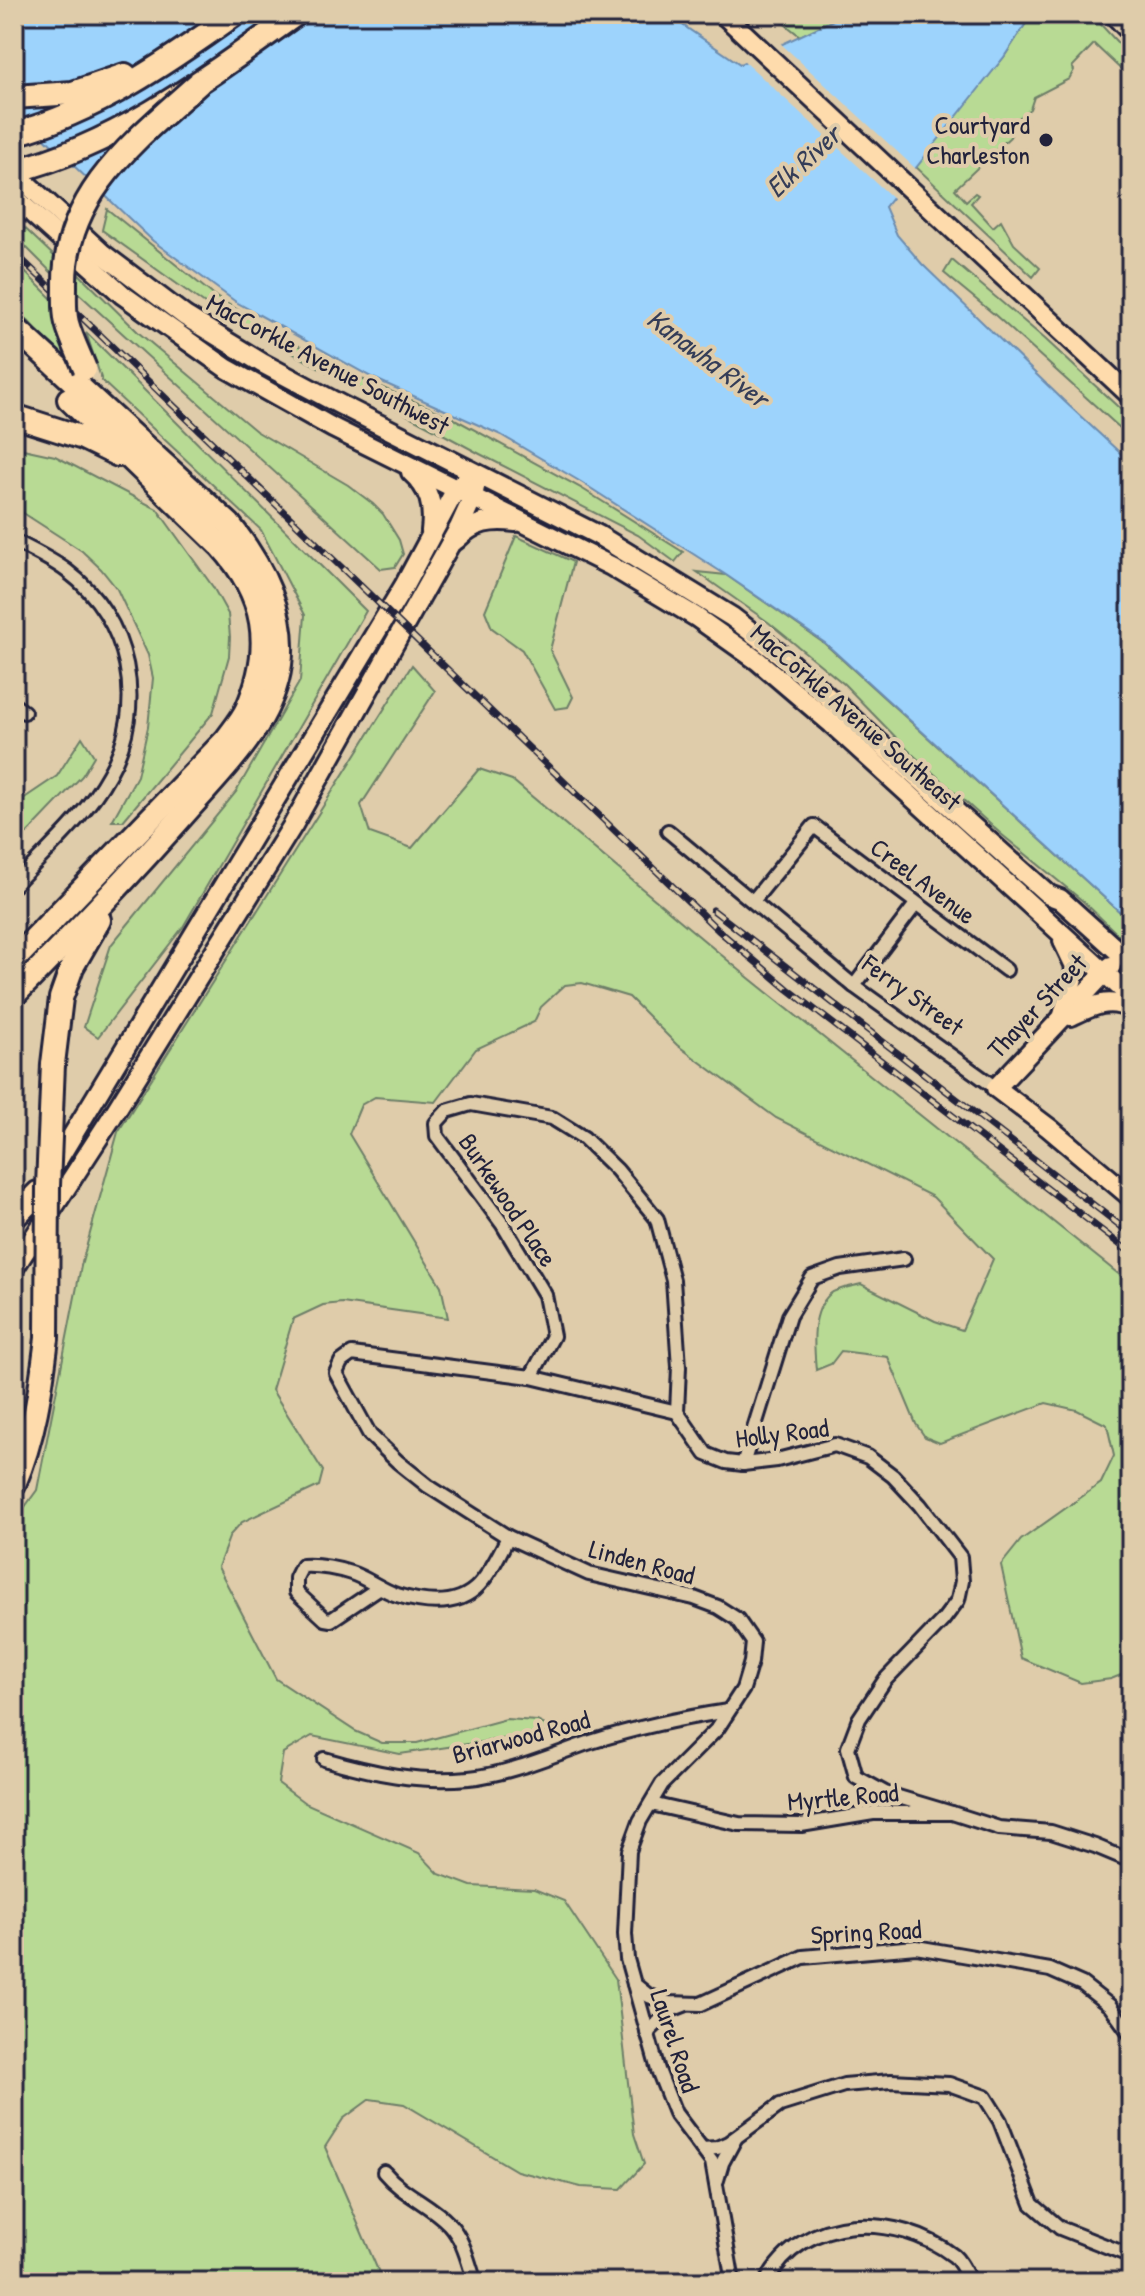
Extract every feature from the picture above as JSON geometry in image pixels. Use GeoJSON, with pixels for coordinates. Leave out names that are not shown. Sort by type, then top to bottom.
{"type":"FeatureCollection","features":[{"type":"Feature","properties":{"kind":"highway"},"geometry":{"type":"LineString","coordinates":[[14,134],[76,114],[103,101],[185,50],[235,14]]}},
{"type":"Feature","properties":{"kind":"highway"},"geometry":{"type":"LineString","coordinates":[[14,172],[84,148],[199,83],[296,14]]}},
{"type":"Feature","properties":{"kind":"highway"},"geometry":{"type":"LineString","coordinates":[[14,97],[73,93],[103,85],[185,50]]}},
{"type":"Feature","properties":{"kind":"highway"},"geometry":{"type":"LineString","coordinates":[[153,467],[85,369],[67,321],[64,269],[77,220],[94,187],[117,157],[199,83]]}},
{"type":"Feature","properties":{"kind":"highway"},"geometry":{"type":"LineString","coordinates":[[14,327],[153,467],[221,546],[248,580],[262,623],[262,652],[247,710],[226,740],[14,960]]}},
{"type":"Feature","properties":{"kind":"highway"},"geometry":{"type":"LineString","coordinates":[[14,350],[153,467],[229,524],[257,561],[277,609],[279,623],[278,678],[261,719],[233,758],[118,888],[14,995]]}},
{"type":"Feature","properties":{"kind":"highway"},"geometry":{"type":"LineString","coordinates":[[14,416],[83,438],[153,467]]}},
{"type":"Feature","properties":{"kind":"highway"},"geometry":{"type":"LineString","coordinates":[[14,1484],[29,1443],[38,1405],[47,1338],[53,1064],[61,998],[72,967],[118,888]]}},
{"type":"Feature","properties":{"kind":"highway"},"geometry":{"type":"LineString","coordinates":[[14,1217],[38,1193]]}},
{"type":"Feature","properties":{"kind":"main road"},"geometry":{"type":"LineString","coordinates":[[723,14],[1131,396]]}},
{"type":"Feature","properties":{"kind":"main road"},"geometry":{"type":"LineString","coordinates":[[1112,14],[1128,31]]}},
{"type":"Feature","properties":{"kind":"main road","name":"MacCorkle Avenue Southwest"},"geometry":{"type":"LineString","coordinates":[[14,172],[103,254],[185,316],[300,384],[476,472]]}},
{"type":"Feature","properties":{"kind":"main road","name":"MacCorkle Avenue Southwest"},"geometry":{"type":"LineString","coordinates":[[14,197],[123,295],[226,368],[333,428],[473,497]]}},
{"type":"Feature","properties":{"kind":"main road"},"geometry":{"type":"LineString","coordinates":[[400,461],[430,496],[433,517],[430,538]]}},
{"type":"Feature","properties":{"kind":"main road"},"geometry":{"type":"LineString","coordinates":[[14,1230],[430,538],[456,489],[476,472]]}},
{"type":"Feature","properties":{"kind":"main road"},"geometry":{"type":"LineString","coordinates":[[14,1268],[293,825],[449,548],[473,497],[476,472]]}},
{"type":"Feature","properties":{"kind":"main road","name":"MacCorkle Avenue Southeast"},"geometry":{"type":"LineString","coordinates":[[476,472],[598,535],[732,617],[780,654],[1049,895],[1056,908],[1117,966],[1131,997]]}},
{"type":"Feature","properties":{"kind":"main road","name":"MacCorkle Avenue Southeast"},"geometry":{"type":"LineString","coordinates":[[473,497],[611,566],[696,617],[758,661],[832,724],[1058,931],[1117,966]]}},
{"type":"Feature","properties":{"kind":"main road"},"geometry":{"type":"LineString","coordinates":[[449,548],[465,531],[488,520],[528,524]]}},
{"type":"Feature","properties":{"kind":"main road"},"geometry":{"type":"LineString","coordinates":[[1058,931],[1075,971],[1061,1020]]}},
{"type":"Feature","properties":{"kind":"main road"},"geometry":{"type":"LineString","coordinates":[[1117,966],[1131,973]]}},
{"type":"Feature","properties":{"kind":"main road","name":"Thayer Street"},"geometry":{"type":"LineString","coordinates":[[996,1088],[1117,966]]}},
{"type":"Feature","properties":{"kind":"main road"},"geometry":{"type":"LineString","coordinates":[[1061,1020],[1101,1003],[1122,1004],[1131,1009]]}},
{"type":"Feature","properties":{"kind":"main road","name":"Ferry Street"},"geometry":{"type":"LineString","coordinates":[[996,1088],[1131,1197]]}},
{"type":"Feature","properties":{"kind":"street"},"geometry":{"type":"LineString","coordinates":[[14,541],[68,571],[99,603],[123,649],[131,687],[127,729],[109,774],[77,818],[14,885]]}},
{"type":"Feature","properties":{"kind":"street","name":"Creel Avenue"},"geometry":{"type":"LineString","coordinates":[[753,901],[814,826],[1006,970]]}},
{"type":"Feature","properties":{"kind":"street","name":"Ferry Street"},"geometry":{"type":"LineString","coordinates":[[668,831],[854,986],[996,1088]]}},
{"type":"Feature","properties":{"kind":"street"},"geometry":{"type":"LineString","coordinates":[[854,986],[916,904]]}},
{"type":"Feature","properties":{"kind":"street","name":"Burkewood Place"},"geometry":{"type":"LineString","coordinates":[[531,1377],[553,1336],[545,1295],[503,1225],[437,1136],[436,1123],[447,1111],[471,1104],[552,1118],[584,1138],[617,1170],[657,1219],[673,1280],[678,1328],[677,1412]]}},
{"type":"Feature","properties":{"kind":"street"},"geometry":{"type":"LineString","coordinates":[[743,1464],[789,1316],[812,1278],[840,1268],[904,1259]]}},
{"type":"Feature","properties":{"kind":"street","name":"Linden Road"},"geometry":{"type":"LineString","coordinates":[[531,1377],[352,1354],[341,1362],[336,1373],[370,1435],[398,1462],[428,1486],[508,1537],[589,1574],[694,1598],[718,1607],[737,1619],[753,1642],[743,1689],[703,1745],[662,1784],[651,1804]]}},
{"type":"Feature","properties":{"kind":"street"},"geometry":{"type":"LineString","coordinates":[[531,1377],[677,1412]]}},
{"type":"Feature","properties":{"kind":"street","name":"Holly Road"},"geometry":{"type":"LineString","coordinates":[[677,1412],[706,1454],[726,1462],[743,1464],[777,1460],[835,1445],[868,1457],[893,1476],[920,1505],[960,1557],[962,1581],[958,1600],[943,1620],[885,1680],[859,1719],[848,1748],[856,1777],[885,1793],[952,1813]]}},
{"type":"Feature","properties":{"kind":"street"},"geometry":{"type":"LineString","coordinates":[[380,1587],[331,1620],[325,1619],[296,1592],[295,1584],[302,1566],[316,1565],[350,1572],[380,1587],[396,1595],[440,1602],[460,1599],[482,1583],[508,1537]]}},
{"type":"Feature","properties":{"kind":"street","name":"Briarwood Road"},"geometry":{"type":"LineString","coordinates":[[324,1759],[373,1773],[412,1778],[471,1778],[530,1763],[661,1721],[728,1711]]}},
{"type":"Feature","properties":{"kind":"street","name":"Myrtle Road"},"geometry":{"type":"LineString","coordinates":[[651,1804],[739,1824],[801,1825],[873,1813],[952,1813],[999,1828],[1051,1832],[1131,1861]]}},
{"type":"Feature","properties":{"kind":"street","name":"Laurel Road"},"geometry":{"type":"LineString","coordinates":[[651,1804],[640,1821],[629,1851],[625,1934],[627,1959],[658,2070],[675,2113],[712,2162],[733,2282]]}},
{"type":"Feature","properties":{"kind":"street","name":"Spring Road"},"geometry":{"type":"LineString","coordinates":[[647,2033],[671,2010],[701,2004],[803,1957],[916,1947],[1050,1970],[1082,1984],[1110,2006],[1131,2035]]}},
{"type":"Feature","properties":{"kind":"street"},"geometry":{"type":"LineString","coordinates":[[633,1984],[649,1996],[684,2005]]}},
{"type":"Feature","properties":{"kind":"street"},"geometry":{"type":"LineString","coordinates":[[702,2149],[722,2146],[780,2105],[844,2085],[891,2081],[949,2084],[985,2097],[1000,2121],[1032,2204],[1060,2228],[1131,2256]]}},
{"type":"Feature","properties":{"kind":"street"},"geometry":{"type":"LineString","coordinates":[[717,2180],[736,2137]]}},
{"type":"Feature","properties":{"kind":"street"},"geometry":{"type":"LineString","coordinates":[[384,2172],[397,2187],[449,2224],[463,2244],[475,2282]]}},
{"type":"Feature","properties":{"kind":"street"},"geometry":{"type":"LineString","coordinates":[[766,2282],[773,2268],[793,2250],[824,2233],[870,2224],[908,2230],[956,2258],[970,2282]]}},
{"type":"Feature","properties":{"kind":"green space"},"geometry":{"type":"Polygon","coordinates":[[[772,14],[846,14],[800,36],[772,14]]]}},
{"type":"Feature","properties":{"kind":"green space"},"geometry":{"type":"Polygon","coordinates":[[[1032,14],[1091,14],[1131,57],[1131,79],[1094,44],[1072,67],[1074,70],[1069,79],[1034,97],[1030,109],[1017,119],[1010,137],[955,189],[966,201],[975,193],[978,195],[971,203],[993,227],[1001,220],[1014,244],[1040,268],[1033,277],[915,166],[1004,57],[1032,14]]]}},
{"type":"Feature","properties":{"kind":"green space"},"geometry":{"type":"Polygon","coordinates":[[[107,209],[216,297],[338,369],[451,417],[581,488],[683,552],[675,562],[638,535],[216,312],[102,230],[107,209]]]}},
{"type":"Feature","properties":{"kind":"green space"},"geometry":{"type":"Polygon","coordinates":[[[14,218],[54,256],[56,277],[14,235],[14,218]]]}},
{"type":"Feature","properties":{"kind":"green space"},"geometry":{"type":"Polygon","coordinates":[[[952,260],[1045,339],[1131,419],[1131,438],[944,273],[952,260]]]}},
{"type":"Feature","properties":{"kind":"green space"},"geometry":{"type":"Polygon","coordinates":[[[14,261],[57,304],[71,369],[14,305],[14,261]]]}},
{"type":"Feature","properties":{"kind":"green space"},"geometry":{"type":"Polygon","coordinates":[[[74,269],[139,333],[256,431],[348,485],[373,504],[399,540],[403,554],[395,567],[381,569],[75,290],[74,269]]]}},
{"type":"Feature","properties":{"kind":"green space"},"geometry":{"type":"Polygon","coordinates":[[[86,332],[366,611],[183,927],[98,1037],[84,1027],[111,945],[236,792],[300,681],[305,615],[261,530],[102,381],[86,332]]]}},
{"type":"Feature","properties":{"kind":"green space"},"geometry":{"type":"Polygon","coordinates":[[[14,447],[55,456],[157,509],[213,587],[228,614],[229,656],[213,713],[123,821],[112,821],[137,776],[148,727],[153,678],[148,655],[117,589],[101,569],[82,551],[14,507],[14,447]]]}},
{"type":"Feature","properties":{"kind":"green space"},"geometry":{"type":"Polygon","coordinates":[[[516,536],[573,562],[550,650],[573,697],[568,707],[555,709],[522,650],[492,628],[485,611],[516,536]]]}},
{"type":"Feature","properties":{"kind":"green space"},"geometry":{"type":"Polygon","coordinates":[[[697,572],[726,575],[825,644],[1131,922],[1131,947],[1084,902],[1001,834],[911,753],[844,684],[768,622],[697,572]]]}},
{"type":"Feature","properties":{"kind":"green space"},"geometry":{"type":"Polygon","coordinates":[[[412,665],[435,691],[361,805],[370,833],[412,848],[479,769],[512,780],[749,978],[1131,1284],[1131,1671],[1111,1679],[1081,1683],[1021,1658],[1001,1565],[1021,1540],[1101,1483],[1114,1456],[1107,1425],[1077,1410],[1046,1403],[940,1443],[925,1437],[916,1424],[888,1357],[841,1351],[831,1364],[816,1370],[816,1320],[824,1301],[833,1292],[861,1284],[935,1321],[962,1330],[993,1259],[933,1197],[776,1118],[677,1045],[629,997],[582,983],[565,985],[541,1007],[534,1022],[476,1049],[436,1102],[375,1097],[361,1105],[349,1134],[441,1286],[448,1318],[342,1303],[323,1305],[293,1319],[272,1390],[323,1471],[319,1486],[242,1522],[230,1535],[218,1567],[276,1679],[355,1731],[382,1743],[417,1743],[506,1719],[537,1721],[557,1731],[400,1754],[312,1736],[283,1753],[278,1783],[305,1803],[419,1853],[439,1874],[471,1886],[534,1889],[564,1901],[616,1979],[634,2134],[644,2164],[621,2189],[581,2187],[517,2171],[404,2104],[370,2099],[343,2119],[325,2147],[383,2282],[14,2282],[14,1522],[37,1490],[81,1266],[118,1132],[412,665]]]}},
{"type":"Feature","properties":{"kind":"green space"},"geometry":{"type":"Polygon","coordinates":[[[82,737],[94,756],[82,776],[14,847],[14,805],[57,776],[82,737]]]}},
{"type":"Feature","properties":{"kind":"water"},"geometry":{"type":"Polygon","coordinates":[[[14,14],[657,14],[681,24],[740,64],[846,14],[1032,14],[1004,57],[885,207],[897,235],[922,264],[1131,463],[1131,922],[825,643],[581,482],[501,435],[373,378],[236,302],[153,241],[14,109],[14,14]]]}},
{"type":"Feature","properties":{"kind":"pier"},"geometry":{"type":"Polygon","coordinates":[[[778,41],[917,170],[894,199],[742,59],[778,41]]]}},
{"type":"Feature","properties":{"kind":"railway"},"geometry":{"type":"LineString","coordinates":[[14,252],[718,930],[788,989],[1131,1253]]}},
{"type":"Feature","properties":{"kind":"railway"},"geometry":{"type":"LineString","coordinates":[[713,910],[1131,1234]]}},
{"type":"Feature","properties":{"kind":"place","name":"Courtyard Charleston"},"geometry":{"type":"Point","coordinates":[1046,140]}},
{"type":"Feature","properties":{"kind":"water label","name":"Elk River"},"geometry":{"type":"Point","coordinates":[803,161]}},
{"type":"Feature","properties":{"kind":"water label","name":"Kanawha River"},"geometry":{"type":"Point","coordinates":[708,358]}}]}
